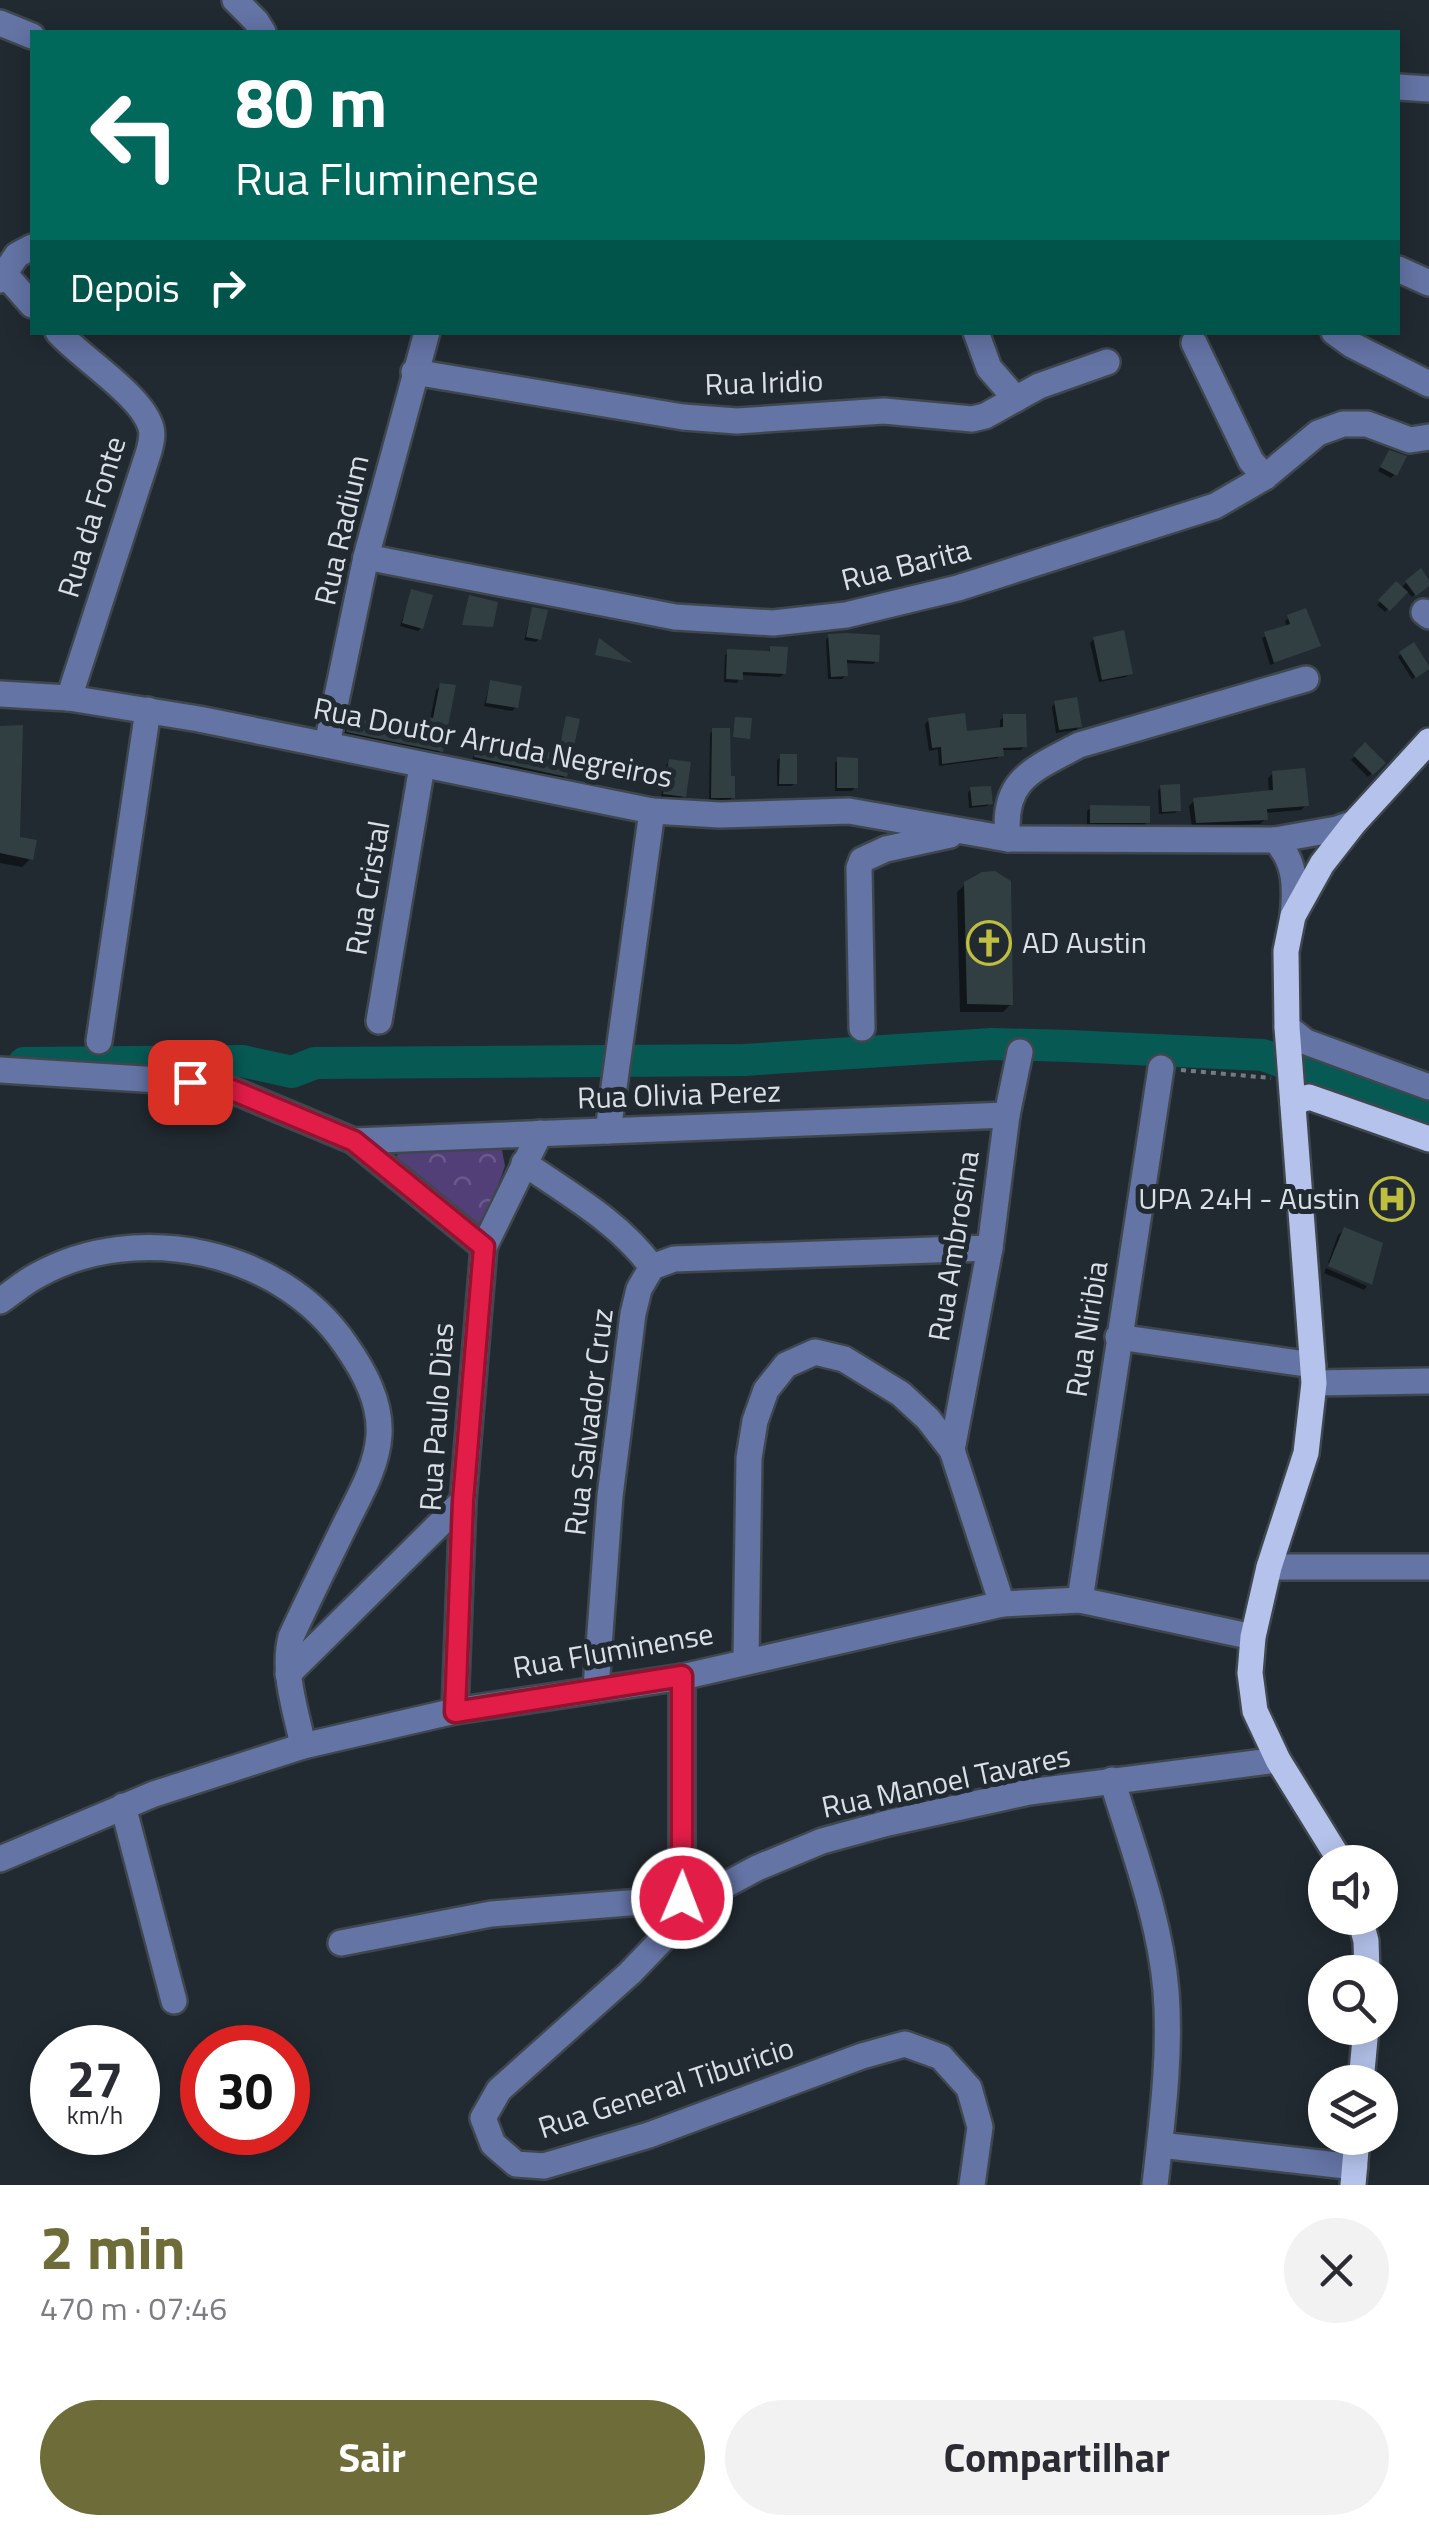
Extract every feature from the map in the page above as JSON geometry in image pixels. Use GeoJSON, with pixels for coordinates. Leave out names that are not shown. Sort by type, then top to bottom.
{"type":"FeatureCollection","features":[{"type":"Feature","properties":{"kind":"main road"},"geometry":{"type":"LineString","coordinates":[[1330,1845],[1278,1760],[1255,1711],[1250,1673],[1253,1638],[1269,1567],[1306,1453],[1314,1374],[1290,1068],[1286,951],[1293,916],[1322,864],[1354,823],[1425,752]]}},
{"type":"Feature","properties":{"kind":"main road"},"geometry":{"type":"LineString","coordinates":[[1290,1068],[1308,1098],[1429,1138]]}},
{"type":"Feature","properties":{"kind":"street"},"geometry":{"type":"LineString","coordinates":[[234,0],[262,30]]}},
{"type":"Feature","properties":{"kind":"street"},"geometry":{"type":"LineString","coordinates":[[0,22],[30,35]]}},
{"type":"Feature","properties":{"kind":"street"},"geometry":{"type":"LineString","coordinates":[[1400,87],[1429,89]]}},
{"type":"Feature","properties":{"kind":"street"},"geometry":{"type":"LineString","coordinates":[[30,249],[17,256],[1,276],[30,303]]}},
{"type":"Feature","properties":{"kind":"street"},"geometry":{"type":"LineString","coordinates":[[1400,270],[1429,283]]}},
{"type":"Feature","properties":{"kind":"street","name":"Rua da Fonte"},"geometry":{"type":"LineString","coordinates":[[61,335],[76,353],[132,398],[146,415],[152,432],[69,698]]}},
{"type":"Feature","properties":{"kind":"street","name":"Rua Radium"},"geometry":{"type":"LineString","coordinates":[[327,744],[366,558],[426,335]]}},
{"type":"Feature","properties":{"kind":"street"},"geometry":{"type":"LineString","coordinates":[[977,335],[989,368],[1016,399]]}},
{"type":"Feature","properties":{"kind":"street"},"geometry":{"type":"LineString","coordinates":[[1338,335],[1429,384]]}},
{"type":"Feature","properties":{"kind":"street"},"geometry":{"type":"LineString","coordinates":[[1194,342],[1251,461],[1265,478]]}},
{"type":"Feature","properties":{"kind":"street","name":"Rua Iridio"},"geometry":{"type":"LineString","coordinates":[[414,372],[683,418],[737,420],[884,410],[972,419],[1039,386],[1106,362]]}},
{"type":"Feature","properties":{"kind":"street","name":"Rua Barita"},"geometry":{"type":"LineString","coordinates":[[366,558],[675,616],[773,623],[846,616],[958,588],[1214,506],[1265,478],[1318,434],[1342,424],[1367,424],[1410,440],[1429,437]]}},
{"type":"Feature","properties":{"kind":"street"},"geometry":{"type":"LineString","coordinates":[[1008,839],[1005,810],[1012,794],[1047,762],[1079,745],[1306,680]]}},
{"type":"Feature","properties":{"kind":"street","name":"Rua Doutor Arruda Negreiros"},"geometry":{"type":"LineString","coordinates":[[0,690],[148,710],[652,812],[720,815],[849,810],[1008,839],[1274,840],[1354,823]]}},
{"type":"Feature","properties":{"kind":"street"},"geometry":{"type":"LineString","coordinates":[[99,1040],[148,710]]}},
{"type":"Feature","properties":{"kind":"street","name":"Rua Cristal"},"geometry":{"type":"LineString","coordinates":[[378,1021],[422,766]]}},
{"type":"Feature","properties":{"kind":"street"},"geometry":{"type":"LineString","coordinates":[[608,1130],[652,812]]}},
{"type":"Feature","properties":{"kind":"street"},"geometry":{"type":"LineString","coordinates":[[862,1028],[862,860],[886,850],[960,832]]}},
{"type":"Feature","properties":{"kind":"street"},"geometry":{"type":"LineString","coordinates":[[1274,840],[1286,853],[1292,872],[1293,916]]}},
{"type":"Feature","properties":{"kind":"street"},"geometry":{"type":"LineString","coordinates":[[1290,1068],[1306,1042],[1429,1087]]}},
{"type":"Feature","properties":{"kind":"street","name":"Rua Ambrosina"},"geometry":{"type":"LineString","coordinates":[[952,1450],[990,1248],[1007,1116],[1020,1052]]}},
{"type":"Feature","properties":{"kind":"street","name":"Rua Niribia"},"geometry":{"type":"LineString","coordinates":[[1080,1600],[1161,1068]]}},
{"type":"Feature","properties":{"kind":"street"},"geometry":{"type":"LineString","coordinates":[[0,1070],[190,1082],[232,1090],[354,1141],[484,1247]]}},
{"type":"Feature","properties":{"kind":"street","name":"Rua Olivia Perez"},"geometry":{"type":"LineString","coordinates":[[354,1141],[1007,1116]]}},
{"type":"Feature","properties":{"kind":"street","name":"Rua Paulo Dias"},"geometry":{"type":"LineString","coordinates":[[455,1712],[463,1501],[484,1247],[540,1133]]}},
{"type":"Feature","properties":{"kind":"street"},"geometry":{"type":"LineString","coordinates":[[524,1164],[614,1225],[652,1266],[674,1259],[990,1248]]}},
{"type":"Feature","properties":{"kind":"street"},"geometry":{"type":"LineString","coordinates":[[0,1301],[38,1274],[75,1260],[162,1248],[210,1254],[259,1270],[300,1294],[336,1330],[361,1368],[378,1410],[379,1437],[372,1471],[290,1637],[288,1674],[303,1746]]}},
{"type":"Feature","properties":{"kind":"street","name":"Rua Salvador Cruz"},"geometry":{"type":"LineString","coordinates":[[596,1688],[610,1496],[633,1314],[639,1289],[652,1266]]}},
{"type":"Feature","properties":{"kind":"street"},"geometry":{"type":"LineString","coordinates":[[1118,1336],[1314,1374],[1429,1381]]}},
{"type":"Feature","properties":{"kind":"street"},"geometry":{"type":"LineString","coordinates":[[746,1660],[749,1458],[755,1421],[766,1390],[786,1365],[815,1352],[844,1359],[901,1394],[928,1419],[952,1450],[1002,1604]]}},
{"type":"Feature","properties":{"kind":"street"},"geometry":{"type":"LineString","coordinates":[[288,1674],[463,1501]]}},
{"type":"Feature","properties":{"kind":"street"},"geometry":{"type":"LineString","coordinates":[[1269,1567],[1429,1568]]}},
{"type":"Feature","properties":{"kind":"street","name":"Rua Fluminense"},"geometry":{"type":"LineString","coordinates":[[0,1859],[52,1840],[81,1822],[123,1806],[303,1746],[455,1712],[682,1676],[1002,1604],[1080,1600],[1253,1638]]}},
{"type":"Feature","properties":{"kind":"street"},"geometry":{"type":"LineString","coordinates":[[682,1676],[692,1897]]}},
{"type":"Feature","properties":{"kind":"street","name":"Rua Manoel Tavares"},"geometry":{"type":"LineString","coordinates":[[342,1943],[491,1914],[692,1897],[790,1855],[872,1827],[1029,1792],[1278,1760]]}},
{"type":"Feature","properties":{"kind":"street"},"geometry":{"type":"LineString","coordinates":[[1112,1780],[1148,1899],[1166,1990],[1166,2057],[1155,2185]]}},
{"type":"Feature","properties":{"kind":"street"},"geometry":{"type":"LineString","coordinates":[[123,1806],[174,2001]]}},
{"type":"Feature","properties":{"kind":"street","name":"Rua General Tiburicio"},"geometry":{"type":"LineString","coordinates":[[692,1897],[630,1973],[499,2090],[483,2118],[493,2144],[516,2164],[544,2166],[648,2135],[862,2056],[905,2044],[941,2057],[968,2088],[980,2127],[972,2185]]}},
{"type":"Feature","properties":{"kind":"street"},"geometry":{"type":"LineString","coordinates":[[1160,2145],[1354,2176]]}},
{"type":"Feature","properties":{"kind":"path"},"geometry":{"type":"LineString","coordinates":[[1161,1068],[1290,1068]]}},
{"type":"Feature","properties":{"kind":"green space"},"geometry":{"type":"Polygon","coordinates":[[[492,1143],[502,1150],[505,1166],[485,1222],[478,1226],[400,1176],[397,1167],[396,1157],[404,1147],[492,1143]]]}},
{"type":"Feature","properties":{"kind":"building"},"geometry":{"type":"Polygon","coordinates":[[[1389,450],[1407,456],[1397,476],[1380,467],[1389,450]]]}},
{"type":"Feature","properties":{"kind":"building"},"geometry":{"type":"Polygon","coordinates":[[[1421,568],[1429,586],[1416,596],[1405,581],[1421,568]]]}},
{"type":"Feature","properties":{"kind":"building"},"geometry":{"type":"Polygon","coordinates":[[[1396,581],[1408,592],[1390,611],[1378,600],[1396,581]]]}},
{"type":"Feature","properties":{"kind":"building"},"geometry":{"type":"Polygon","coordinates":[[[411,589],[433,595],[423,629],[402,623],[411,589]]]}},
{"type":"Feature","properties":{"kind":"building"},"geometry":{"type":"Polygon","coordinates":[[[469,595],[498,602],[493,627],[462,625],[469,595]]]}},
{"type":"Feature","properties":{"kind":"building"},"geometry":{"type":"Polygon","coordinates":[[[532,607],[548,610],[541,640],[526,637],[532,607]]]}},
{"type":"Feature","properties":{"kind":"building"},"geometry":{"type":"Polygon","coordinates":[[[1306,608],[1321,646],[1274,663],[1264,632],[1290,624],[1287,615],[1306,608]]]}},
{"type":"Feature","properties":{"kind":"building"},"geometry":{"type":"Polygon","coordinates":[[[1124,630],[1133,674],[1102,680],[1093,637],[1124,630]]]}},
{"type":"Feature","properties":{"kind":"building"},"geometry":{"type":"Polygon","coordinates":[[[828,634],[880,635],[879,662],[847,660],[848,676],[831,677],[828,634]]]}},
{"type":"Feature","properties":{"kind":"building"},"geometry":{"type":"Polygon","coordinates":[[[599,638],[633,663],[595,655],[599,638]]]}},
{"type":"Feature","properties":{"kind":"building"},"geometry":{"type":"Polygon","coordinates":[[[1414,642],[1429,666],[1416,678],[1399,652],[1414,642]]]}},
{"type":"Feature","properties":{"kind":"building"},"geometry":{"type":"Polygon","coordinates":[[[770,646],[788,647],[786,674],[743,672],[743,680],[726,679],[727,649],[770,651],[770,646]]]}},
{"type":"Feature","properties":{"kind":"building"},"geometry":{"type":"Polygon","coordinates":[[[490,680],[522,686],[518,708],[486,703],[490,680]]]}},
{"type":"Feature","properties":{"kind":"building"},"geometry":{"type":"Polygon","coordinates":[[[440,683],[456,685],[443,752],[346,732],[349,717],[377,723],[379,717],[419,726],[421,715],[433,718],[440,683]]]}},
{"type":"Feature","properties":{"kind":"building"},"geometry":{"type":"Polygon","coordinates":[[[1077,697],[1082,727],[1059,730],[1054,701],[1077,697]]]}},
{"type":"Feature","properties":{"kind":"building"},"geometry":{"type":"Polygon","coordinates":[[[965,713],[967,731],[1003,727],[1003,714],[1026,714],[1027,747],[1003,748],[1004,756],[942,764],[941,747],[932,748],[928,718],[965,713]]]}},
{"type":"Feature","properties":{"kind":"building"},"geometry":{"type":"Polygon","coordinates":[[[566,716],[580,719],[567,777],[474,757],[478,738],[558,754],[566,716]]]}},
{"type":"Feature","properties":{"kind":"building"},"geometry":{"type":"Polygon","coordinates":[[[735,717],[752,718],[750,739],[733,737],[735,717]]]}},
{"type":"Feature","properties":{"kind":"building"},"geometry":{"type":"Polygon","coordinates":[[[23,725],[20,837],[37,840],[33,860],[0,853],[0,726],[23,725]]]}},
{"type":"Feature","properties":{"kind":"building"},"geometry":{"type":"Polygon","coordinates":[[[712,728],[730,728],[735,798],[711,798],[712,728]]]}},
{"type":"Feature","properties":{"kind":"building"},"geometry":{"type":"Polygon","coordinates":[[[1365,742],[1386,763],[1373,775],[1353,755],[1365,742]]]}},
{"type":"Feature","properties":{"kind":"building"},"geometry":{"type":"Polygon","coordinates":[[[780,754],[797,754],[797,784],[779,784],[780,754]]]}},
{"type":"Feature","properties":{"kind":"building"},"geometry":{"type":"Polygon","coordinates":[[[837,757],[858,758],[858,788],[837,788],[837,757]]]}},
{"type":"Feature","properties":{"kind":"building"},"geometry":{"type":"Polygon","coordinates":[[[669,759],[691,762],[686,797],[663,794],[669,759]]]}},
{"type":"Feature","properties":{"kind":"building"},"geometry":{"type":"Polygon","coordinates":[[[1305,768],[1309,806],[1267,809],[1268,820],[1196,823],[1193,798],[1273,790],[1272,771],[1305,768]]]}},
{"type":"Feature","properties":{"kind":"building"},"geometry":{"type":"Polygon","coordinates":[[[1180,784],[1181,811],[1162,812],[1160,785],[1180,784]]]}},
{"type":"Feature","properties":{"kind":"building"},"geometry":{"type":"Polygon","coordinates":[[[991,786],[993,804],[972,806],[970,787],[991,786]]]}},
{"type":"Feature","properties":{"kind":"building"},"geometry":{"type":"Polygon","coordinates":[[[1090,805],[1150,806],[1150,823],[1090,823],[1090,805]]]}},
{"type":"Feature","properties":{"kind":"building","name":"AD Austin"},"geometry":{"type":"Polygon","coordinates":[[[995,871],[1011,881],[1013,1005],[967,1004],[964,882],[982,872],[995,871]]]}},
{"type":"Feature","properties":{"kind":"building"},"geometry":{"type":"Polygon","coordinates":[[[1344,1227],[1383,1243],[1372,1285],[1328,1266],[1344,1227]]]}},
{"type":"Feature","properties":{"kind":"waterway"},"geometry":{"type":"LineString","coordinates":[[24,1063],[242,1061],[292,1072],[315,1063],[744,1060],[992,1044],[1070,1046],[1263,1055],[1429,1114]]}},
{"type":"Feature","properties":{"kind":"place","name":"AD Austin"},"geometry":{"type":"Point","coordinates":[989,943]}},
{"type":"Feature","properties":{"kind":"place","name":"UPA 24H - Austin"},"geometry":{"type":"Point","coordinates":[1392,1199]}},
{"type":"Feature","properties":{"kind":"route"},"geometry":{"type":"LineString","coordinates":[[190,1082],[232,1090],[354,1141],[484,1247],[463,1501],[455,1712],[682,1676],[682,1898]]}}]}
